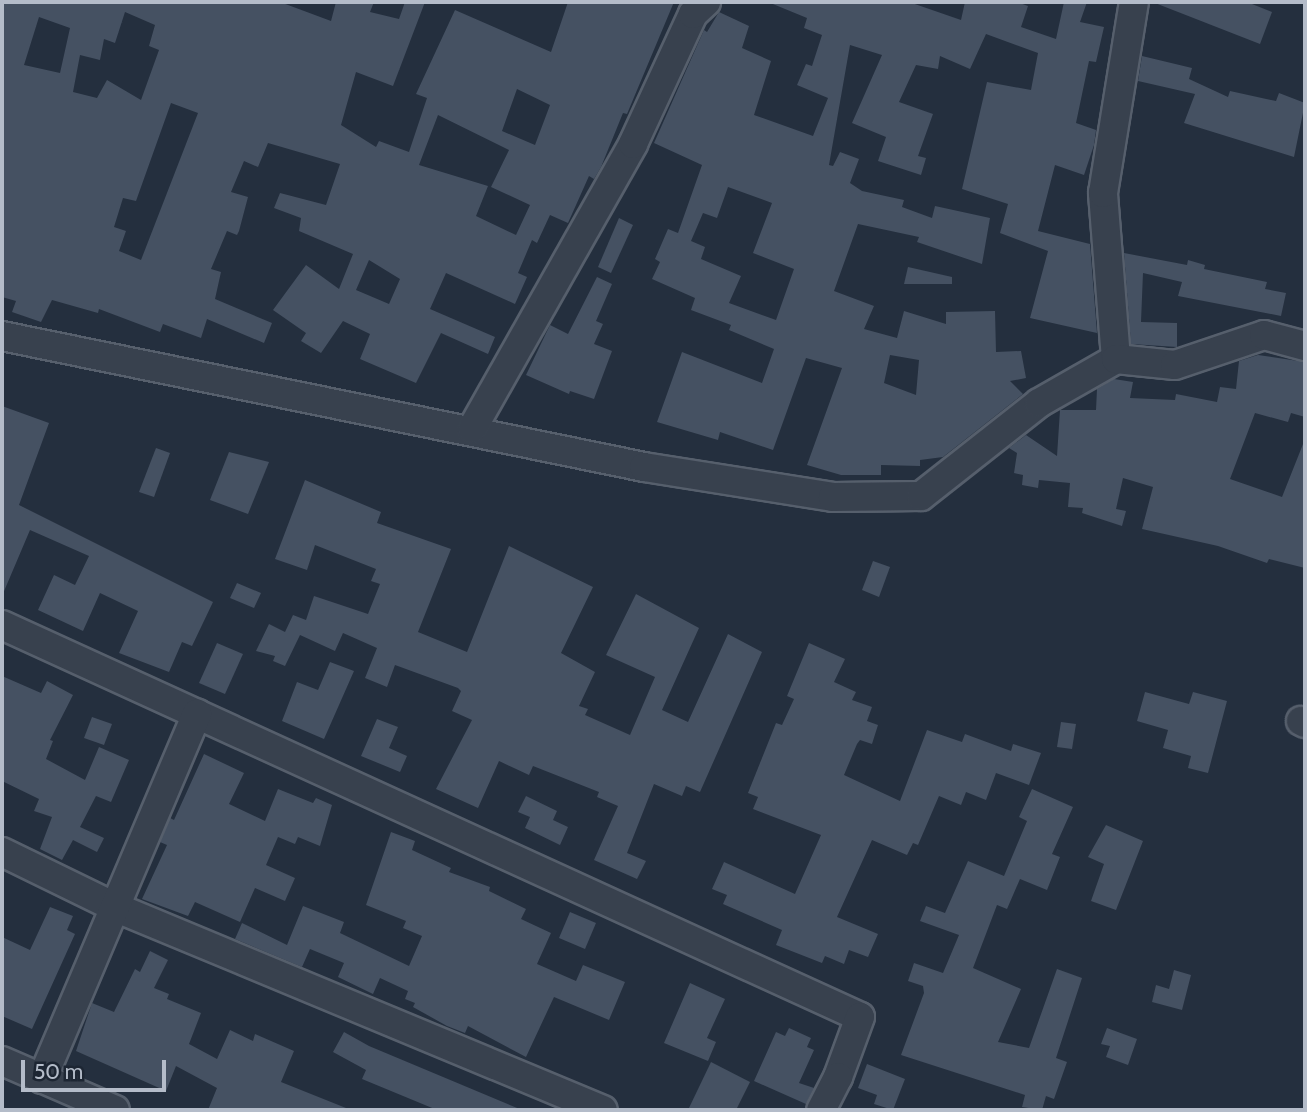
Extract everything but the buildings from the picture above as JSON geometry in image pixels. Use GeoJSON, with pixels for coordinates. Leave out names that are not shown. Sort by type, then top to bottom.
{"type":"FeatureCollection","features":[{"type":"Feature","properties":{"kind":"street"},"geometry":{"type":"LineString","coordinates":[[1116,359],[1102,193],[1134,2]]}},
{"type":"Feature","properties":{"kind":"street"},"geometry":{"type":"LineString","coordinates":[[472,429],[633,144],[699,6]]}},
{"type":"Feature","properties":{"kind":"street"},"geometry":{"type":"LineString","coordinates":[[2,336],[472,429],[644,467],[833,497],[921,496],[1039,403],[1116,359],[1175,365],[1264,335],[1305,346]]}},
{"type":"Feature","properties":{"kind":"street"},"geometry":{"type":"LineString","coordinates":[[2,625],[860,1017],[838,1077],[821,1110]]}},
{"type":"Feature","properties":{"kind":"street"},"geometry":{"type":"LineString","coordinates":[[42,1079],[117,908],[197,713]]}},
{"type":"Feature","properties":{"kind":"street"},"geometry":{"type":"LineString","coordinates":[[2,852],[117,908],[603,1110]]}},
{"type":"Feature","properties":{"kind":"street"},"geometry":{"type":"LineString","coordinates":[[2,1060],[115,1110]]}}]}
